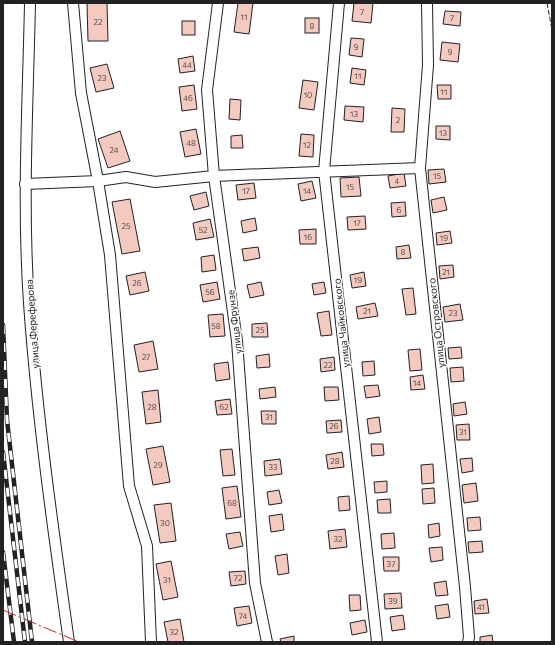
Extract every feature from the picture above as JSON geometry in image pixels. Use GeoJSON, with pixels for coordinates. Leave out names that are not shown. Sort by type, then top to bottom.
{"type":"FeatureCollection","features":[{"type":"Feature","properties":{"kind":"street","name":"улица Фереферова"},"geometry":{"type":"LineString","coordinates":[[30,3],[25,184],[29,302],[43,449],[69,642]]}},
{"type":"Feature","properties":{"kind":"street"},"geometry":{"type":"LineString","coordinates":[[73,3],[81,93],[98,180],[110,255],[129,486],[147,546],[151,642]]}},
{"type":"Feature","properties":{"kind":"street","name":"улица Фрунзе"},"geometry":{"type":"LineString","coordinates":[[218,3],[207,90],[214,176],[237,341],[255,583],[267,642]]}},
{"type":"Feature","properties":{"kind":"street","name":"улица Чайковского"},"geometry":{"type":"LineString","coordinates":[[339,3],[324,171],[377,642]]}},
{"type":"Feature","properties":{"kind":"street","name":"улица Островского"},"geometry":{"type":"LineString","coordinates":[[427,3],[428,64],[420,168],[464,579],[469,637],[468,642]]}},
{"type":"Feature","properties":{"kind":"street"},"geometry":{"type":"LineString","coordinates":[[25,184],[126,177],[155,182],[214,176],[420,168]]}},
{"type":"Feature","properties":{"kind":"building"},"geometry":{"type":"Polygon","coordinates":[[[87,3],[107,3],[108,41],[88,41],[87,3]]]}},
{"type":"Feature","properties":{"kind":"building"},"geometry":{"type":"Polygon","coordinates":[[[238,3],[253,3],[249,34],[234,32],[238,3]]]}},
{"type":"Feature","properties":{"kind":"building"},"geometry":{"type":"Polygon","coordinates":[[[354,3],[373,3],[371,23],[352,21],[354,3]]]}},
{"type":"Feature","properties":{"kind":"building"},"geometry":{"type":"Polygon","coordinates":[[[445,11],[461,12],[460,26],[443,24],[445,11]]]}},
{"type":"Feature","properties":{"kind":"building"},"geometry":{"type":"Polygon","coordinates":[[[305,18],[319,18],[319,33],[305,33],[305,18]]]}},
{"type":"Feature","properties":{"kind":"building"},"geometry":{"type":"Polygon","coordinates":[[[182,21],[195,21],[195,35],[182,35],[182,21]]]}},
{"type":"Feature","properties":{"kind":"building"},"geometry":{"type":"Polygon","coordinates":[[[351,38],[364,39],[362,57],[349,55],[351,38]]]}},
{"type":"Feature","properties":{"kind":"building"},"geometry":{"type":"Polygon","coordinates":[[[442,42],[460,44],[458,62],[440,60],[442,42]]]}},
{"type":"Feature","properties":{"kind":"building"},"geometry":{"type":"Polygon","coordinates":[[[193,56],[195,71],[180,73],[178,59],[193,56]]]}},
{"type":"Feature","properties":{"kind":"building"},"geometry":{"type":"Polygon","coordinates":[[[107,64],[114,88],[96,92],[90,68],[107,64]]]}},
{"type":"Feature","properties":{"kind":"building"},"geometry":{"type":"Polygon","coordinates":[[[352,68],[366,70],[364,85],[350,83],[352,68]]]}},
{"type":"Feature","properties":{"kind":"building"},"geometry":{"type":"Polygon","coordinates":[[[303,80],[318,82],[314,110],[299,108],[303,80]]]}},
{"type":"Feature","properties":{"kind":"building"},"geometry":{"type":"Polygon","coordinates":[[[194,85],[197,109],[182,111],[179,87],[194,85]]]}},
{"type":"Feature","properties":{"kind":"building"},"geometry":{"type":"Polygon","coordinates":[[[437,85],[451,85],[451,99],[438,99],[437,85]]]}},
{"type":"Feature","properties":{"kind":"building"},"geometry":{"type":"Polygon","coordinates":[[[230,99],[241,100],[240,120],[229,119],[230,99]]]}},
{"type":"Feature","properties":{"kind":"building"},"geometry":{"type":"Polygon","coordinates":[[[345,106],[364,107],[363,122],[344,120],[345,106]]]}},
{"type":"Feature","properties":{"kind":"building"},"geometry":{"type":"Polygon","coordinates":[[[392,108],[405,109],[404,132],[391,132],[392,108]]]}},
{"type":"Feature","properties":{"kind":"building"},"geometry":{"type":"Polygon","coordinates":[[[436,126],[450,126],[450,140],[436,139],[436,126]]]}},
{"type":"Feature","properties":{"kind":"building"},"geometry":{"type":"Polygon","coordinates":[[[196,129],[201,154],[185,157],[180,132],[196,129]]]}},
{"type":"Feature","properties":{"kind":"building"},"geometry":{"type":"Polygon","coordinates":[[[120,131],[130,161],[108,168],[98,139],[120,131]]]}},
{"type":"Feature","properties":{"kind":"building"},"geometry":{"type":"Polygon","coordinates":[[[301,134],[314,135],[313,157],[299,156],[301,134]]]}},
{"type":"Feature","properties":{"kind":"building"},"geometry":{"type":"Polygon","coordinates":[[[242,135],[243,148],[231,148],[231,136],[242,135]]]}},
{"type":"Feature","properties":{"kind":"building"},"geometry":{"type":"Polygon","coordinates":[[[444,169],[446,182],[429,184],[428,170],[444,169]]]}},
{"type":"Feature","properties":{"kind":"building"},"geometry":{"type":"Polygon","coordinates":[[[404,173],[406,186],[390,188],[388,176],[404,173]]]}},
{"type":"Feature","properties":{"kind":"building"},"geometry":{"type":"Polygon","coordinates":[[[359,177],[361,196],[341,197],[340,178],[359,177]]]}},
{"type":"Feature","properties":{"kind":"building"},"geometry":{"type":"Polygon","coordinates":[[[312,181],[316,198],[301,201],[298,184],[312,181]]]}},
{"type":"Feature","properties":{"kind":"building"},"geometry":{"type":"Polygon","coordinates":[[[254,183],[256,198],[238,200],[236,185],[254,183]]]}},
{"type":"Feature","properties":{"kind":"building"},"geometry":{"type":"Polygon","coordinates":[[[206,192],[209,206],[194,210],[190,196],[206,192]]]}},
{"type":"Feature","properties":{"kind":"building"},"geometry":{"type":"Polygon","coordinates":[[[444,197],[447,210],[433,213],[431,200],[444,197]]]}},
{"type":"Feature","properties":{"kind":"building"},"geometry":{"type":"Polygon","coordinates":[[[130,199],[140,251],[122,254],[112,202],[130,199]]]}},
{"type":"Feature","properties":{"kind":"building"},"geometry":{"type":"Polygon","coordinates":[[[405,202],[406,216],[392,217],[391,203],[405,202]]]}},
{"type":"Feature","properties":{"kind":"building"},"geometry":{"type":"Polygon","coordinates":[[[365,216],[366,229],[348,230],[347,217],[365,216]]]}},
{"type":"Feature","properties":{"kind":"building"},"geometry":{"type":"Polygon","coordinates":[[[255,218],[257,230],[243,233],[241,221],[255,218]]]}},
{"type":"Feature","properties":{"kind":"building"},"geometry":{"type":"Polygon","coordinates":[[[210,219],[214,237],[196,240],[193,223],[210,219]]]}},
{"type":"Feature","properties":{"kind":"building"},"geometry":{"type":"Polygon","coordinates":[[[316,229],[316,244],[300,244],[299,230],[316,229]]]}},
{"type":"Feature","properties":{"kind":"building"},"geometry":{"type":"Polygon","coordinates":[[[450,231],[452,243],[437,245],[436,233],[450,231]]]}},
{"type":"Feature","properties":{"kind":"building"},"geometry":{"type":"Polygon","coordinates":[[[409,245],[411,258],[397,259],[396,247],[409,245]]]}},
{"type":"Feature","properties":{"kind":"building"},"geometry":{"type":"Polygon","coordinates":[[[258,247],[260,258],[244,261],[242,249],[258,247]]]}},
{"type":"Feature","properties":{"kind":"building"},"geometry":{"type":"Polygon","coordinates":[[[214,255],[216,270],[202,272],[201,257],[214,255]]]}},
{"type":"Feature","properties":{"kind":"building"},"geometry":{"type":"Polygon","coordinates":[[[453,265],[454,277],[440,279],[439,266],[453,265]]]}},
{"type":"Feature","properties":{"kind":"building"},"geometry":{"type":"Polygon","coordinates":[[[145,272],[149,291],[130,295],[126,276],[145,272]]]}},
{"type":"Feature","properties":{"kind":"building"},"geometry":{"type":"Polygon","coordinates":[[[364,272],[366,286],[352,288],[350,275],[364,272]]]}},
{"type":"Feature","properties":{"kind":"building"},"geometry":{"type":"Polygon","coordinates":[[[217,282],[220,299],[203,302],[200,285],[217,282]]]}},
{"type":"Feature","properties":{"kind":"building"},"geometry":{"type":"Polygon","coordinates":[[[261,282],[264,295],[250,298],[247,285],[261,282]]]}},
{"type":"Feature","properties":{"kind":"building"},"geometry":{"type":"Polygon","coordinates":[[[324,282],[326,293],[314,295],[312,284],[324,282]]]}},
{"type":"Feature","properties":{"kind":"building"},"geometry":{"type":"Polygon","coordinates":[[[413,288],[416,314],[406,315],[402,289],[413,288]]]}},
{"type":"Feature","properties":{"kind":"building"},"geometry":{"type":"Polygon","coordinates":[[[375,303],[378,316],[358,319],[356,307],[375,303]]]}},
{"type":"Feature","properties":{"kind":"building"},"geometry":{"type":"Polygon","coordinates":[[[460,304],[463,320],[445,322],[443,307],[460,304]]]}},
{"type":"Feature","properties":{"kind":"building"},"geometry":{"type":"Polygon","coordinates":[[[329,311],[332,335],[321,336],[317,313],[329,311]]]}},
{"type":"Feature","properties":{"kind":"building"},"geometry":{"type":"Polygon","coordinates":[[[223,314],[225,336],[210,337],[208,315],[223,314]]]}},
{"type":"Feature","properties":{"kind":"building"},"geometry":{"type":"Polygon","coordinates":[[[267,323],[268,337],[252,337],[252,324],[267,323]]]}},
{"type":"Feature","properties":{"kind":"building"},"geometry":{"type":"Polygon","coordinates":[[[153,341],[158,369],[139,372],[134,345],[153,341]]]}},
{"type":"Feature","properties":{"kind":"building"},"geometry":{"type":"Polygon","coordinates":[[[461,347],[462,358],[449,359],[448,348],[461,347]]]}},
{"type":"Feature","properties":{"kind":"building"},"geometry":{"type":"Polygon","coordinates":[[[420,349],[422,370],[410,371],[408,350],[420,349]]]}},
{"type":"Feature","properties":{"kind":"building"},"geometry":{"type":"Polygon","coordinates":[[[269,354],[270,367],[257,368],[256,356],[269,354]]]}},
{"type":"Feature","properties":{"kind":"building"},"geometry":{"type":"Polygon","coordinates":[[[334,357],[335,370],[321,372],[320,359],[334,357]]]}},
{"type":"Feature","properties":{"kind":"building"},"geometry":{"type":"Polygon","coordinates":[[[374,361],[375,375],[363,376],[362,362],[374,361]]]}},
{"type":"Feature","properties":{"kind":"building"},"geometry":{"type":"Polygon","coordinates":[[[228,362],[230,379],[216,381],[214,364],[228,362]]]}},
{"type":"Feature","properties":{"kind":"building"},"geometry":{"type":"Polygon","coordinates":[[[463,367],[464,381],[451,382],[450,368],[463,367]]]}},
{"type":"Feature","properties":{"kind":"building"},"geometry":{"type":"Polygon","coordinates":[[[423,375],[425,389],[411,390],[410,377],[423,375]]]}},
{"type":"Feature","properties":{"kind":"building"},"geometry":{"type":"Polygon","coordinates":[[[378,385],[380,396],[366,398],[364,386],[378,385]]]}},
{"type":"Feature","properties":{"kind":"building"},"geometry":{"type":"Polygon","coordinates":[[[275,387],[276,397],[260,399],[259,389],[275,387]]]}},
{"type":"Feature","properties":{"kind":"building"},"geometry":{"type":"Polygon","coordinates":[[[324,387],[338,387],[339,400],[325,401],[324,387]]]}},
{"type":"Feature","properties":{"kind":"building"},"geometry":{"type":"Polygon","coordinates":[[[158,390],[161,422],[146,424],[142,392],[158,390]]]}},
{"type":"Feature","properties":{"kind":"building"},"geometry":{"type":"Polygon","coordinates":[[[230,399],[232,414],[217,415],[215,401],[230,399]]]}},
{"type":"Feature","properties":{"kind":"building"},"geometry":{"type":"Polygon","coordinates":[[[465,402],[467,414],[454,416],[453,404],[465,402]]]}},
{"type":"Feature","properties":{"kind":"building"},"geometry":{"type":"Polygon","coordinates":[[[261,411],[276,411],[276,424],[262,424],[261,411]]]}},
{"type":"Feature","properties":{"kind":"building"},"geometry":{"type":"Polygon","coordinates":[[[379,417],[381,432],[369,434],[367,419],[379,417]]]}},
{"type":"Feature","properties":{"kind":"building"},"geometry":{"type":"Polygon","coordinates":[[[341,420],[342,432],[327,433],[326,421],[341,420]]]}},
{"type":"Feature","properties":{"kind":"building"},"geometry":{"type":"Polygon","coordinates":[[[469,424],[470,440],[457,440],[456,425],[469,424]]]}},
{"type":"Feature","properties":{"kind":"building"},"geometry":{"type":"Polygon","coordinates":[[[371,444],[383,444],[384,455],[372,456],[371,444]]]}},
{"type":"Feature","properties":{"kind":"building"},"geometry":{"type":"Polygon","coordinates":[[[163,446],[170,482],[153,485],[146,449],[163,446]]]}},
{"type":"Feature","properties":{"kind":"building"},"geometry":{"type":"Polygon","coordinates":[[[232,449],[235,475],[223,476],[220,450],[232,449]]]}},
{"type":"Feature","properties":{"kind":"building"},"geometry":{"type":"Polygon","coordinates":[[[342,452],[344,467],[328,469],[326,455],[342,452]]]}},
{"type":"Feature","properties":{"kind":"building"},"geometry":{"type":"Polygon","coordinates":[[[472,458],[473,471],[462,473],[460,459],[472,458]]]}},
{"type":"Feature","properties":{"kind":"building"},"geometry":{"type":"Polygon","coordinates":[[[280,459],[282,474],[265,476],[264,461],[280,459]]]}},
{"type":"Feature","properties":{"kind":"building"},"geometry":{"type":"Polygon","coordinates":[[[433,464],[434,483],[422,484],[421,465],[433,464]]]}},
{"type":"Feature","properties":{"kind":"building"},"geometry":{"type":"Polygon","coordinates":[[[387,481],[387,492],[375,493],[374,482],[387,481]]]}},
{"type":"Feature","properties":{"kind":"building"},"geometry":{"type":"Polygon","coordinates":[[[476,483],[478,501],[464,503],[462,485],[476,483]]]}},
{"type":"Feature","properties":{"kind":"building"},"geometry":{"type":"Polygon","coordinates":[[[237,486],[241,517],[226,519],[222,488],[237,486]]]}},
{"type":"Feature","properties":{"kind":"building"},"geometry":{"type":"Polygon","coordinates":[[[434,488],[435,503],[423,504],[422,489],[434,488]]]}},
{"type":"Feature","properties":{"kind":"building"},"geometry":{"type":"Polygon","coordinates":[[[279,490],[282,503],[269,505],[267,492],[279,490]]]}},
{"type":"Feature","properties":{"kind":"building"},"geometry":{"type":"Polygon","coordinates":[[[349,496],[350,510],[339,511],[338,497],[349,496]]]}},
{"type":"Feature","properties":{"kind":"building"},"geometry":{"type":"Polygon","coordinates":[[[390,499],[391,513],[378,513],[377,500],[390,499]]]}},
{"type":"Feature","properties":{"kind":"building"},"geometry":{"type":"Polygon","coordinates":[[[171,503],[176,541],[160,543],[154,505],[171,503]]]}},
{"type":"Feature","properties":{"kind":"building"},"geometry":{"type":"Polygon","coordinates":[[[282,514],[284,530],[271,532],[269,516],[282,514]]]}},
{"type":"Feature","properties":{"kind":"building"},"geometry":{"type":"Polygon","coordinates":[[[480,517],[481,530],[468,531],[467,518],[480,517]]]}},
{"type":"Feature","properties":{"kind":"building"},"geometry":{"type":"Polygon","coordinates":[[[439,523],[440,536],[429,538],[428,525],[439,523]]]}},
{"type":"Feature","properties":{"kind":"building"},"geometry":{"type":"Polygon","coordinates":[[[345,529],[347,547],[330,549],[328,531],[345,529]]]}},
{"type":"Feature","properties":{"kind":"building"},"geometry":{"type":"Polygon","coordinates":[[[240,532],[243,546],[229,549],[226,534],[240,532]]]}},
{"type":"Feature","properties":{"kind":"building"},"geometry":{"type":"Polygon","coordinates":[[[394,533],[395,548],[382,549],[381,534],[394,533]]]}},
{"type":"Feature","properties":{"kind":"building"},"geometry":{"type":"Polygon","coordinates":[[[482,541],[483,552],[469,553],[468,542],[482,541]]]}},
{"type":"Feature","properties":{"kind":"building"},"geometry":{"type":"Polygon","coordinates":[[[442,547],[443,560],[431,562],[429,548],[442,547]]]}},
{"type":"Feature","properties":{"kind":"building"},"geometry":{"type":"Polygon","coordinates":[[[287,554],[289,573],[278,575],[275,556],[287,554]]]}},
{"type":"Feature","properties":{"kind":"building"},"geometry":{"type":"Polygon","coordinates":[[[383,557],[399,557],[399,571],[384,571],[383,557]]]}},
{"type":"Feature","properties":{"kind":"building"},"geometry":{"type":"Polygon","coordinates":[[[171,561],[178,597],[163,600],[156,564],[171,561]]]}},
{"type":"Feature","properties":{"kind":"building"},"geometry":{"type":"Polygon","coordinates":[[[245,571],[246,584],[231,586],[229,572],[245,571]]]}},
{"type":"Feature","properties":{"kind":"building"},"geometry":{"type":"Polygon","coordinates":[[[446,581],[448,595],[436,596],[434,583],[446,581]]]}},
{"type":"Feature","properties":{"kind":"building"},"geometry":{"type":"Polygon","coordinates":[[[401,593],[402,608],[385,609],[384,594],[401,593]]]}},
{"type":"Feature","properties":{"kind":"building"},"geometry":{"type":"Polygon","coordinates":[[[349,595],[360,595],[361,610],[350,611],[349,595]]]}},
{"type":"Feature","properties":{"kind":"building"},"geometry":{"type":"Polygon","coordinates":[[[487,599],[489,613],[475,614],[474,601],[487,599]]]}},
{"type":"Feature","properties":{"kind":"building"},"geometry":{"type":"Polygon","coordinates":[[[448,604],[450,617],[437,619],[435,606],[448,604]]]}},
{"type":"Feature","properties":{"kind":"building"},"geometry":{"type":"Polygon","coordinates":[[[249,606],[252,623],[237,626],[234,608],[249,606]]]}},
{"type":"Feature","properties":{"kind":"building"},"geometry":{"type":"Polygon","coordinates":[[[403,615],[405,629],[392,631],[390,617],[403,615]]]}},
{"type":"Feature","properties":{"kind":"building"},"geometry":{"type":"Polygon","coordinates":[[[180,619],[184,642],[168,642],[164,622],[180,619]]]}},
{"type":"Feature","properties":{"kind":"building"},"geometry":{"type":"Polygon","coordinates":[[[365,620],[367,632],[352,635],[350,623],[365,620]]]}},
{"type":"Feature","properties":{"kind":"building"},"geometry":{"type":"Polygon","coordinates":[[[492,635],[493,642],[480,642],[480,637],[492,635]]]}},
{"type":"Feature","properties":{"kind":"building"},"geometry":{"type":"Polygon","coordinates":[[[294,636],[294,642],[281,642],[280,639],[294,636]]]}},
{"type":"Feature","properties":{"kind":"railway"},"geometry":{"type":"LineString","coordinates":[[3,325],[7,420],[32,642]]}},
{"type":"Feature","properties":{"kind":"railway"},"geometry":{"type":"LineString","coordinates":[[3,452],[25,642]]}},
{"type":"Feature","properties":{"kind":"railway"},"geometry":{"type":"LineString","coordinates":[[3,552],[14,642]]}},
{"type":"Feature","properties":{"kind":"fence"},"geometry":{"type":"LineString","coordinates":[[547,3],[552,30]]}},
{"type":"Feature","properties":{"kind":"power"},"geometry":{"type":"LineString","coordinates":[[3,610],[79,642]]}}]}
